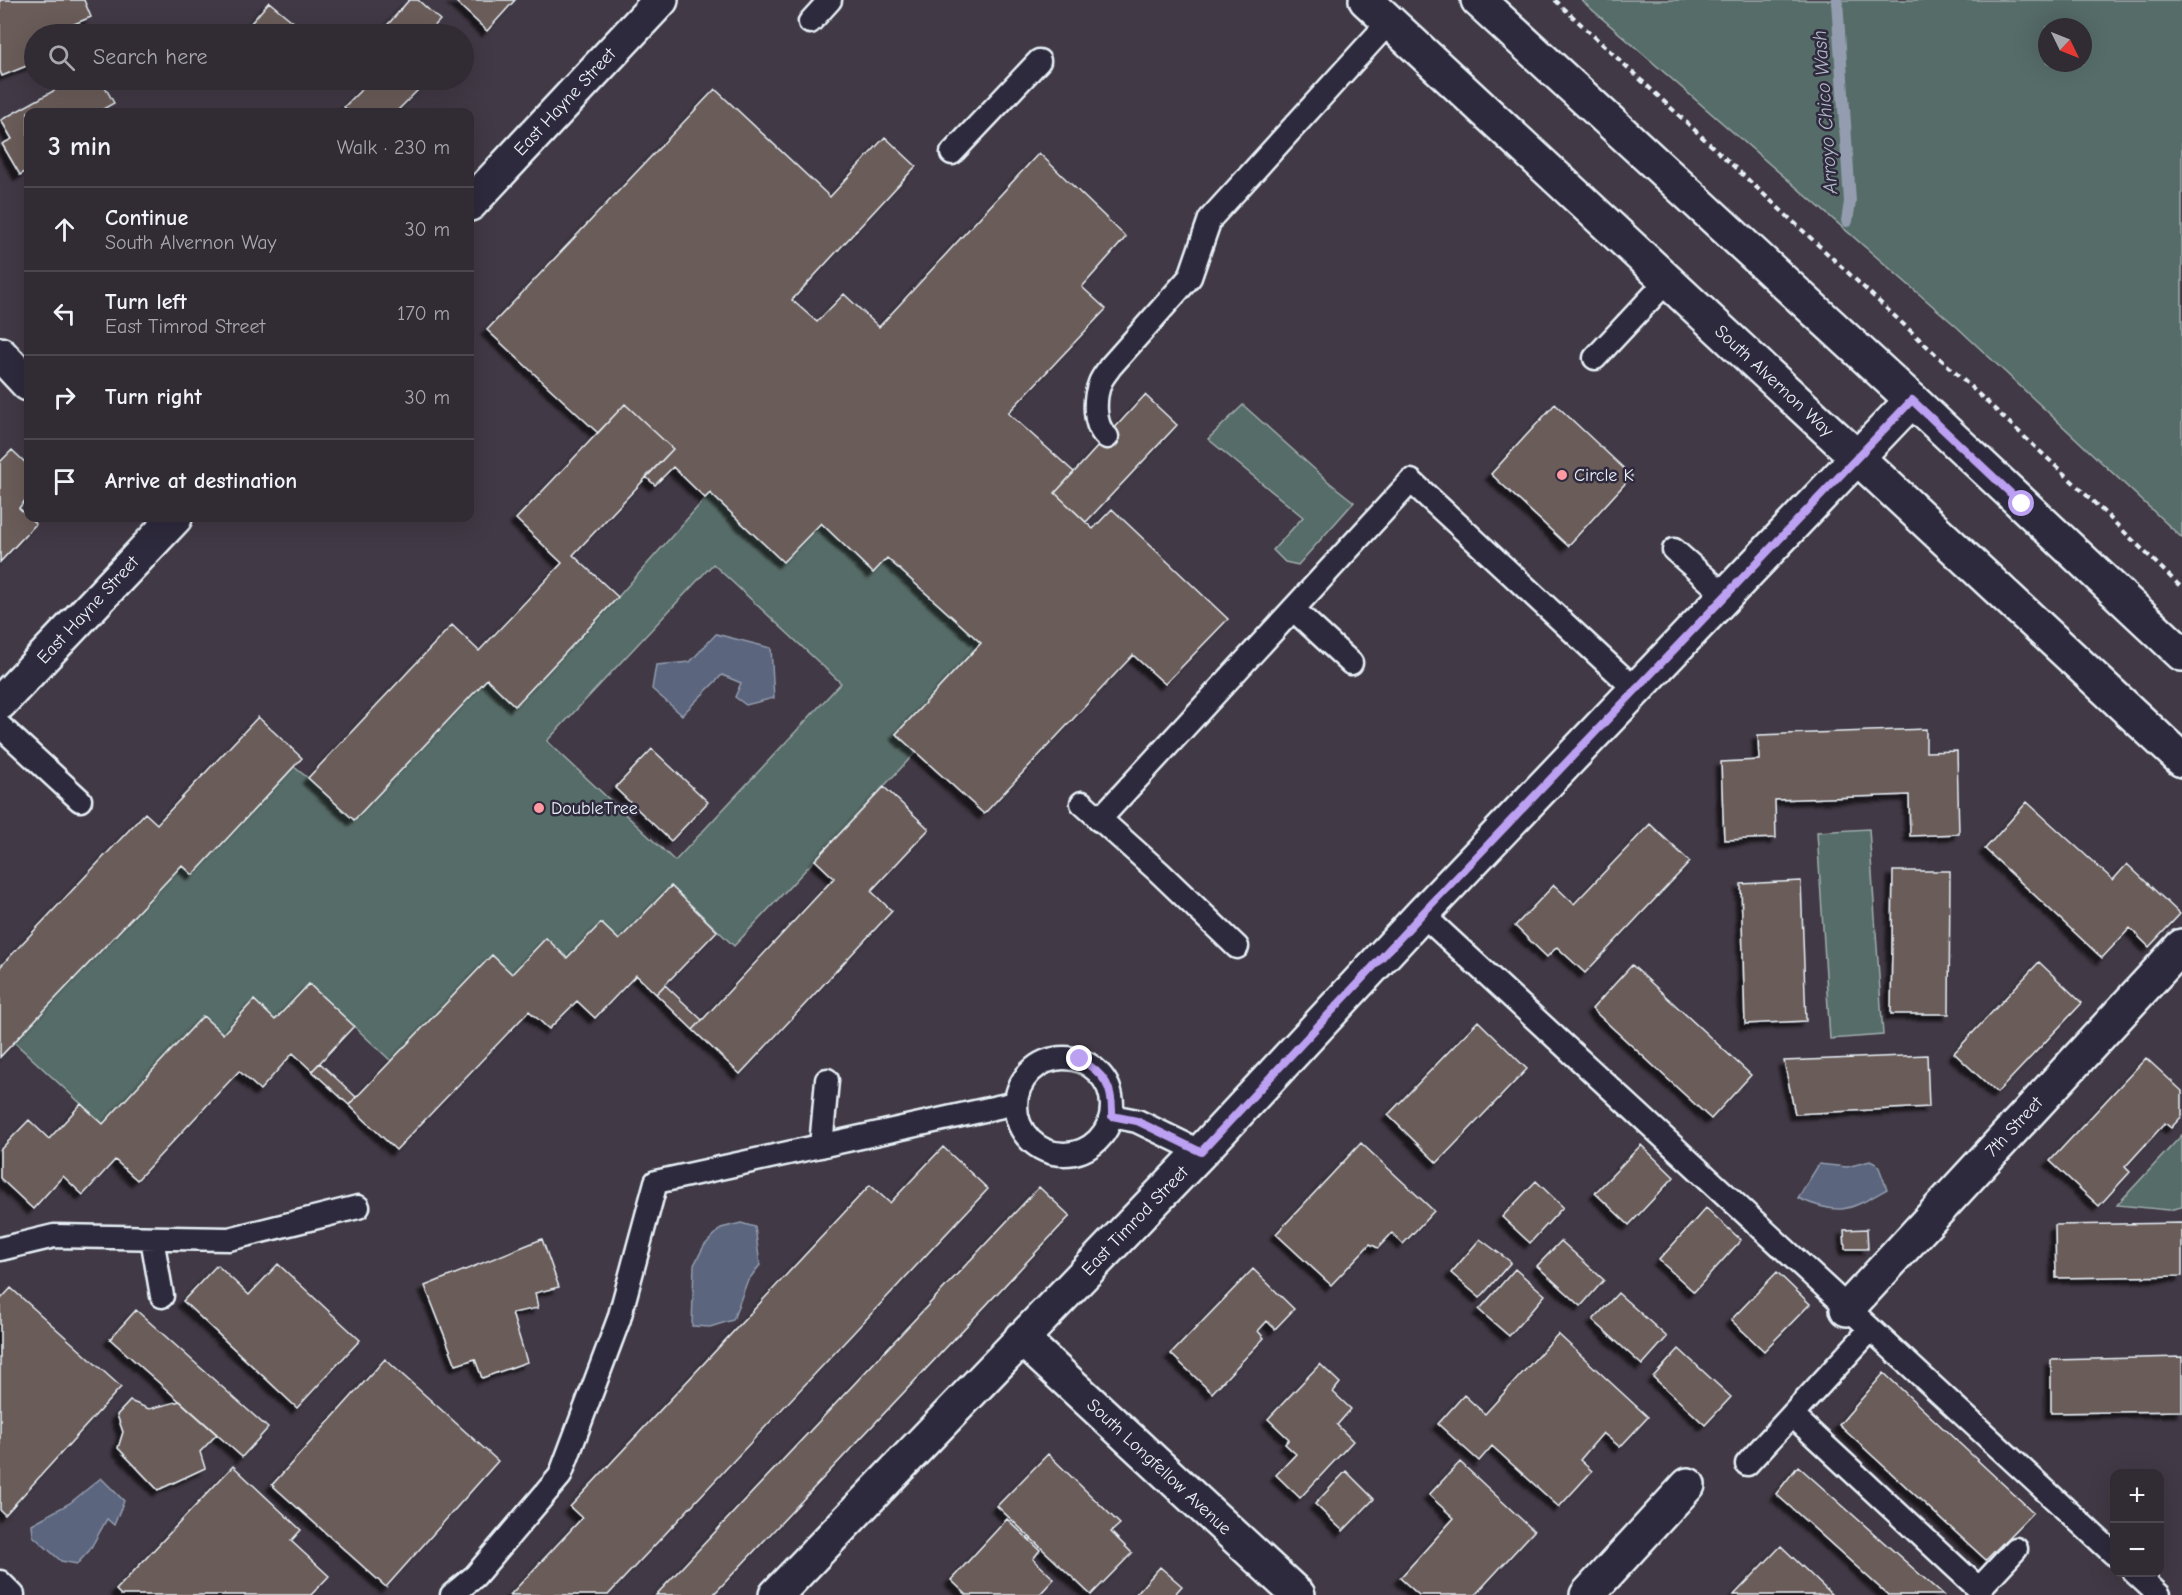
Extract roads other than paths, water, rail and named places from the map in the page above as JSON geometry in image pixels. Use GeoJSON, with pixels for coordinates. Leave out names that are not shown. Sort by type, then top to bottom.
{"type":"FeatureCollection","features":[{"type":"Feature","properties":{"kind":"street","name":"East Hayne Street"},"geometry":{"type":"LineString","coordinates":[[474,200],[661,0]]}},
{"type":"Feature","properties":{"kind":"street"},"geometry":{"type":"LineString","coordinates":[[1478,0],[1912,400],[2182,654]]}},
{"type":"Feature","properties":{"kind":"street","name":"South Alvernon Way"},"geometry":{"type":"LineString","coordinates":[[1378,11],[2182,760]]}},
{"type":"Feature","properties":{"kind":"street"},"geometry":{"type":"LineString","coordinates":[[0,354],[24,380]]}},
{"type":"Feature","properties":{"kind":"street","name":"East Timrod Street"},"geometry":{"type":"LineString","coordinates":[[776,1595],[1201,1152],[1422,914],[1912,400]]}},
{"type":"Feature","properties":{"kind":"street","name":"East Hayne Street"},"geometry":{"type":"LineString","coordinates":[[0,703],[165,522]]}},
{"type":"Feature","properties":{"kind":"street","name":"7th Street"},"geometry":{"type":"LineString","coordinates":[[1858,1319],[2182,946]]}},
{"type":"Feature","properties":{"kind":"street","name":"South Longfellow Avenue"},"geometry":{"type":"LineString","coordinates":[[1021,1338],[1298,1595]]}},
{"type":"Feature","properties":{"kind":"street"},"geometry":{"type":"LineString","coordinates":[[1587,1595],[1688,1485]]}},
{"type":"Feature","properties":{"kind":"lane"},"geometry":{"type":"LineString","coordinates":[[810,21],[830,0]]}},
{"type":"Feature","properties":{"kind":"lane"},"geometry":{"type":"LineString","coordinates":[[1107,436],[1102,433],[1096,415],[1096,398],[1100,381],[1190,277],[1210,219],[1378,11]]}},
{"type":"Feature","properties":{"kind":"lane"},"geometry":{"type":"LineString","coordinates":[[952,153],[1039,60]]}},
{"type":"Feature","properties":{"kind":"lane"},"geometry":{"type":"LineString","coordinates":[[1595,358],[1667,281]]}},
{"type":"Feature","properties":{"kind":"lane"},"geometry":{"type":"LineString","coordinates":[[1100,820],[1411,481],[1636,690]]}},
{"type":"Feature","properties":{"kind":"lane"},"geometry":{"type":"LineString","coordinates":[[1674,550],[1726,596]]}},
{"type":"Feature","properties":{"kind":"lane"},"geometry":{"type":"LineString","coordinates":[[1293,609],[1351,663]]}},
{"type":"Feature","properties":{"kind":"lane"},"geometry":{"type":"LineString","coordinates":[[0,726],[80,800]]}},
{"type":"Feature","properties":{"kind":"lane"},"geometry":{"type":"LineString","coordinates":[[1082,803],[1159,872],[1237,947]]}},
{"type":"Feature","properties":{"kind":"lane"},"geometry":{"type":"LineString","coordinates":[[1422,914],[2110,1549]]}},
{"type":"Feature","properties":{"kind":"lane"},"geometry":{"type":"LineString","coordinates":[[1056,1058],[1080,1059],[1096,1069],[1110,1088],[1113,1098],[1112,1116],[1106,1131],[1092,1146],[1074,1153],[1054,1154],[1035,1144],[1022,1130],[1016,1103],[1025,1078],[1029,1072],[1043,1062],[1056,1058]]}},
{"type":"Feature","properties":{"kind":"lane"},"geometry":{"type":"LineString","coordinates":[[821,1146],[827,1080]]}},
{"type":"Feature","properties":{"kind":"lane"},"geometry":{"type":"LineString","coordinates":[[452,1595],[476,1576],[560,1476],[619,1319],[656,1182],[1016,1103]]}},
{"type":"Feature","properties":{"kind":"lane"},"geometry":{"type":"LineString","coordinates":[[1112,1116],[1137,1121],[1201,1152]]}},
{"type":"Feature","properties":{"kind":"lane"},"geometry":{"type":"LineString","coordinates":[[0,1249],[54,1236],[229,1239],[358,1207]]}},
{"type":"Feature","properties":{"kind":"lane"},"geometry":{"type":"LineString","coordinates":[[152,1238],[162,1296]]}},
{"type":"Feature","properties":{"kind":"lane"},"geometry":{"type":"LineString","coordinates":[[1747,1464],[1792,1415],[1858,1319]]}},
{"type":"Feature","properties":{"kind":"lane"},"geometry":{"type":"LineString","coordinates":[[1792,1415],[1979,1589],[2016,1549]]}},
{"type":"Feature","properties":{"kind":"lane"},"geometry":{"type":"LineString","coordinates":[[2139,1577],[2159,1595]]}},
{"type":"Feature","properties":{"kind":"lane"},"geometry":{"type":"LineString","coordinates":[[0,1582],[13,1595]]}},
{"type":"Feature","properties":{"kind":"water"},"geometry":{"type":"Polygon","coordinates":[[[716,634],[771,648],[774,698],[746,705],[735,697],[741,683],[722,675],[682,715],[652,689],[656,665],[690,662],[716,634]]]}},
{"type":"Feature","properties":{"kind":"water"},"geometry":{"type":"Polygon","coordinates":[[[1870,1161],[1878,1165],[1887,1189],[1863,1202],[1835,1209],[1824,1208],[1798,1198],[1819,1164],[1847,1167],[1870,1161]]]}},
{"type":"Feature","properties":{"kind":"water"},"geometry":{"type":"Polygon","coordinates":[[[741,1223],[755,1227],[760,1265],[747,1282],[733,1320],[710,1327],[692,1326],[694,1265],[704,1246],[721,1228],[741,1223]]]}},
{"type":"Feature","properties":{"kind":"water"},"geometry":{"type":"Polygon","coordinates":[[[101,1478],[124,1501],[114,1525],[107,1519],[89,1551],[77,1564],[61,1561],[33,1536],[32,1524],[70,1503],[101,1478]]]}},
{"type":"Feature","properties":{"kind":"waterway","name":"Arroyo Chico Wash"},"geometry":{"type":"LineString","coordinates":[[1837,0],[1850,202],[1847,221]]}},
{"type":"Feature","properties":{"kind":"place","name":"Circle K"},"geometry":{"type":"Point","coordinates":[1562,475]}},
{"type":"Feature","properties":{"kind":"place","name":"DoubleTree"},"geometry":{"type":"Point","coordinates":[539,808]}}]}
